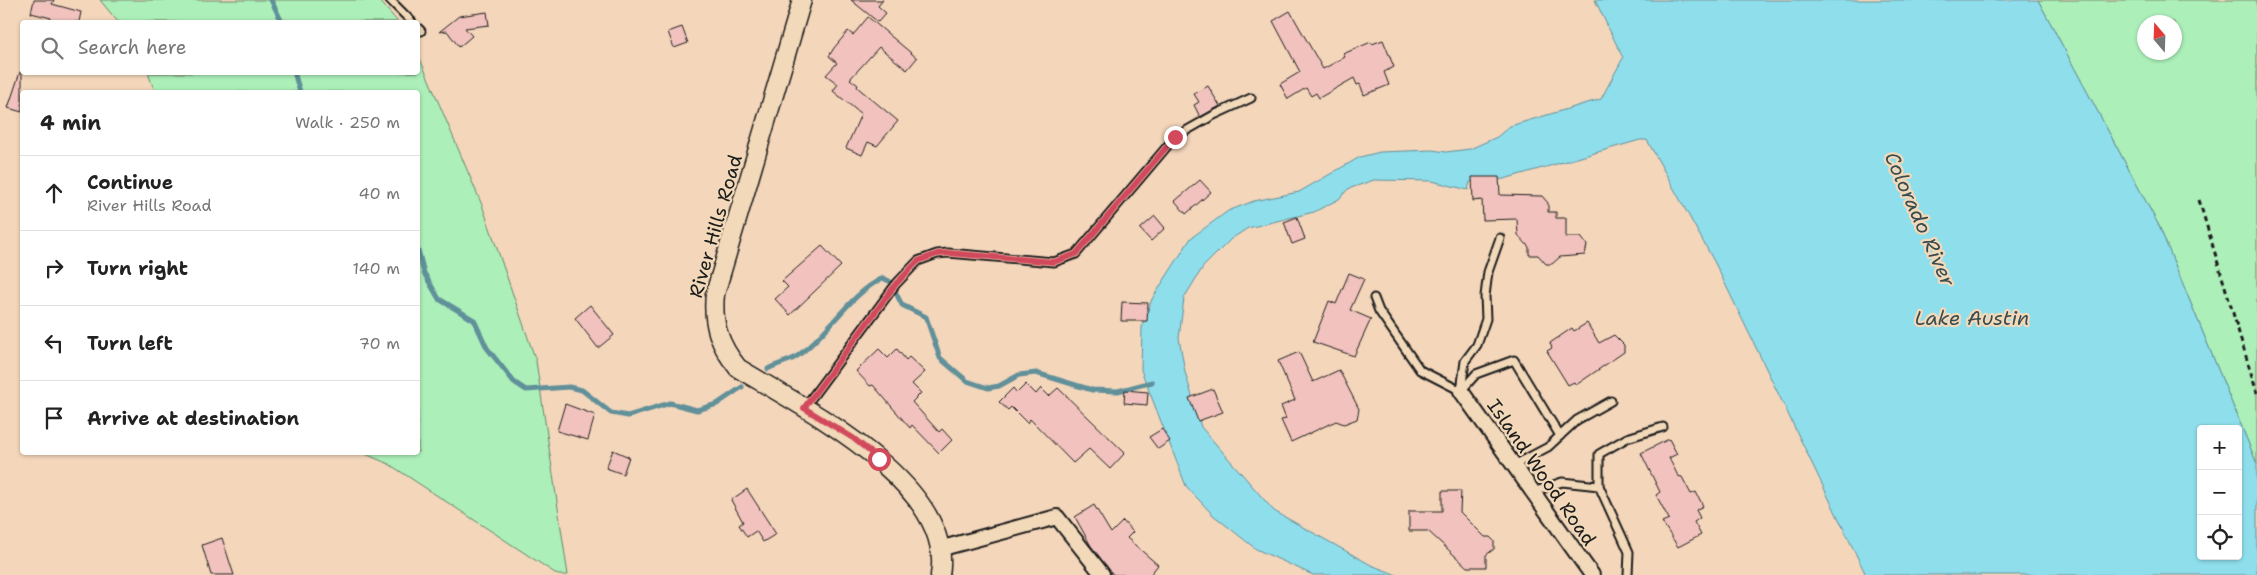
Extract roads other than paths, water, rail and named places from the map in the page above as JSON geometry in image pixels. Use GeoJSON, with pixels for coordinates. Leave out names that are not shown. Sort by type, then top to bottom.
{"type":"FeatureCollection","features":[{"type":"Feature","properties":{"kind":"street","name":"River Hills Road"},"geometry":{"type":"LineString","coordinates":[[802,0],[715,294],[713,310],[717,332],[725,352],[738,368],[853,438],[879,459],[925,511],[938,538],[940,575]]}},
{"type":"Feature","properties":{"kind":"street","name":"Island Wood Road"},"geometry":{"type":"LineString","coordinates":[[1461,391],[1592,575]]}},
{"type":"Feature","properties":{"kind":"street"},"geometry":{"type":"LineString","coordinates":[[939,549],[1056,517],[1102,574]]}},
{"type":"Feature","properties":{"kind":"lane"},"geometry":{"type":"LineString","coordinates":[[390,0],[410,20]]}},
{"type":"Feature","properties":{"kind":"lane"},"geometry":{"type":"LineString","coordinates":[[804,408],[896,284],[918,261],[937,254],[948,253],[1047,262],[1065,259],[1076,254],[1175,137],[1214,115],[1251,98]]}},
{"type":"Feature","properties":{"kind":"lane"},"geometry":{"type":"LineString","coordinates":[[1461,391],[1465,361],[1477,345],[1486,319],[1485,296],[1488,272],[1500,238]]}},
{"type":"Feature","properties":{"kind":"lane"},"geometry":{"type":"LineString","coordinates":[[1374,298],[1379,311],[1420,370],[1461,391]]}},
{"type":"Feature","properties":{"kind":"lane"},"geometry":{"type":"LineString","coordinates":[[1461,391],[1476,374],[1514,360],[1560,436]]}},
{"type":"Feature","properties":{"kind":"lane"},"geometry":{"type":"LineString","coordinates":[[1514,465],[1548,447],[1577,420],[1611,401]]}},
{"type":"Feature","properties":{"kind":"lane"},"geometry":{"type":"LineString","coordinates":[[1628,575],[1629,552],[1599,486],[1599,454],[1627,438],[1664,427]]}},
{"type":"Feature","properties":{"kind":"lane"},"geometry":{"type":"LineString","coordinates":[[1533,492],[1562,482],[1599,486]]}},
{"type":"Feature","properties":{"kind":"water","name":"Lake Austin"},"geometry":{"type":"Polygon","coordinates":[[[1595,0],[2038,0],[2159,226],[2241,425],[2197,425],[2197,560],[2242,560],[2242,428],[2257,464],[2257,575],[1866,575],[1715,263],[1647,140],[1640,140],[1504,179],[1470,182],[1468,190],[1432,181],[1374,180],[1348,189],[1339,199],[1314,212],[1248,228],[1231,239],[1203,267],[1184,298],[1179,338],[1185,372],[1201,427],[1274,511],[1371,565],[1397,575],[1313,575],[1256,549],[1213,515],[1186,486],[1141,370],[1142,327],[1152,299],[1191,238],[1228,211],[1254,201],[1299,192],[1360,157],[1380,152],[1432,150],[1446,152],[1470,149],[1497,137],[1510,126],[1601,99],[1623,58],[1595,0]]]}},
{"type":"Feature","properties":{"kind":"waterway"},"geometry":{"type":"LineString","coordinates":[[271,0],[281,20]]}},
{"type":"Feature","properties":{"kind":"waterway"},"geometry":{"type":"LineString","coordinates":[[295,75],[299,90]]}},
{"type":"Feature","properties":{"kind":"waterway"},"geometry":{"type":"LineString","coordinates":[[420,258],[424,273],[439,299],[474,320],[487,348],[514,382],[526,390],[569,387],[582,390],[611,413],[628,416],[670,403],[697,410],[717,404],[742,387]]}},
{"type":"Feature","properties":{"kind":"waterway"},"geometry":{"type":"LineString","coordinates":[[768,369],[793,359],[808,348],[849,304],[871,285],[883,278],[889,281]]}},
{"type":"Feature","properties":{"kind":"waterway"},"geometry":{"type":"LineString","coordinates":[[896,293],[902,305],[926,317],[940,358],[967,381],[988,388],[999,386],[1019,375],[1036,373],[1092,390],[1118,391],[1152,382]]}},
{"type":"Feature","properties":{"kind":"water label","name":"Colorado River"},"geometry":{"type":"Point","coordinates":[1920,219]}}]}
